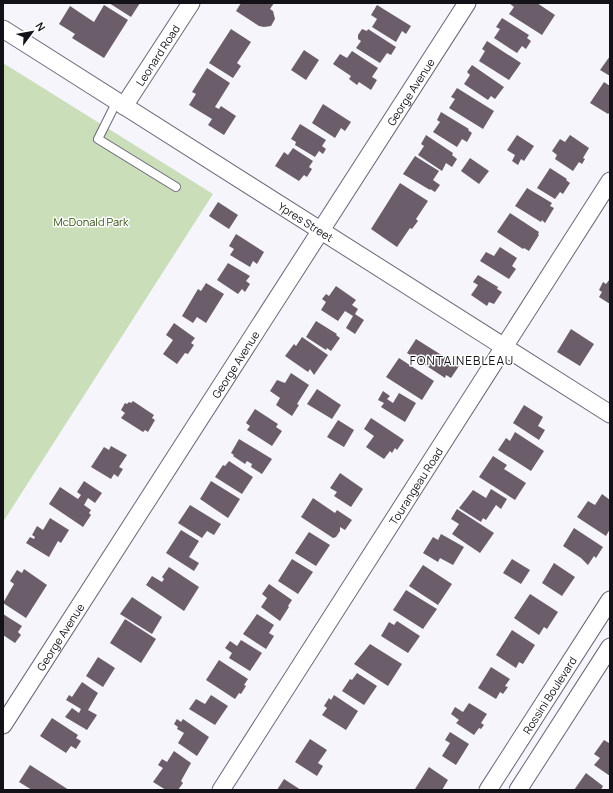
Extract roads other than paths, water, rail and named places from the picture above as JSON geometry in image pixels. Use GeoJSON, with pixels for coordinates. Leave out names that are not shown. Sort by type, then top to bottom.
{"type":"FeatureCollection","features":[{"type":"Feature","properties":{"kind":"street","name":"Leonard Road"},"geometry":{"type":"LineString","coordinates":[[120,104],[190,3]]}},
{"type":"Feature","properties":{"kind":"street","name":"George Avenue"},"geometry":{"type":"LineString","coordinates":[[3,725],[467,3]]}},
{"type":"Feature","properties":{"kind":"street","name":"Ypres Street"},"geometry":{"type":"LineString","coordinates":[[3,28],[120,104],[610,414]]}},
{"type":"Feature","properties":{"kind":"street","name":"Tourangeau Road"},"geometry":{"type":"LineString","coordinates":[[221,790],[610,181]]}},
{"type":"Feature","properties":{"kind":"street","name":"Rossini Boulevard"},"geometry":{"type":"LineString","coordinates":[[488,790],[610,600]]}},
{"type":"Feature","properties":{"kind":"street"},"geometry":{"type":"LineString","coordinates":[[518,790],[610,647]]}},
{"type":"Feature","properties":{"kind":"lane"},"geometry":{"type":"LineString","coordinates":[[120,104],[98,139],[176,187]]}},
{"type":"Feature","properties":{"kind":"district","name":"FONTAINEBLEAU"},"geometry":{"type":"Point","coordinates":[462,360]}},
{"type":"Feature","properties":{"kind":"park label","name":"McDonald Park"},"geometry":{"type":"Point","coordinates":[91,221]}}]}
